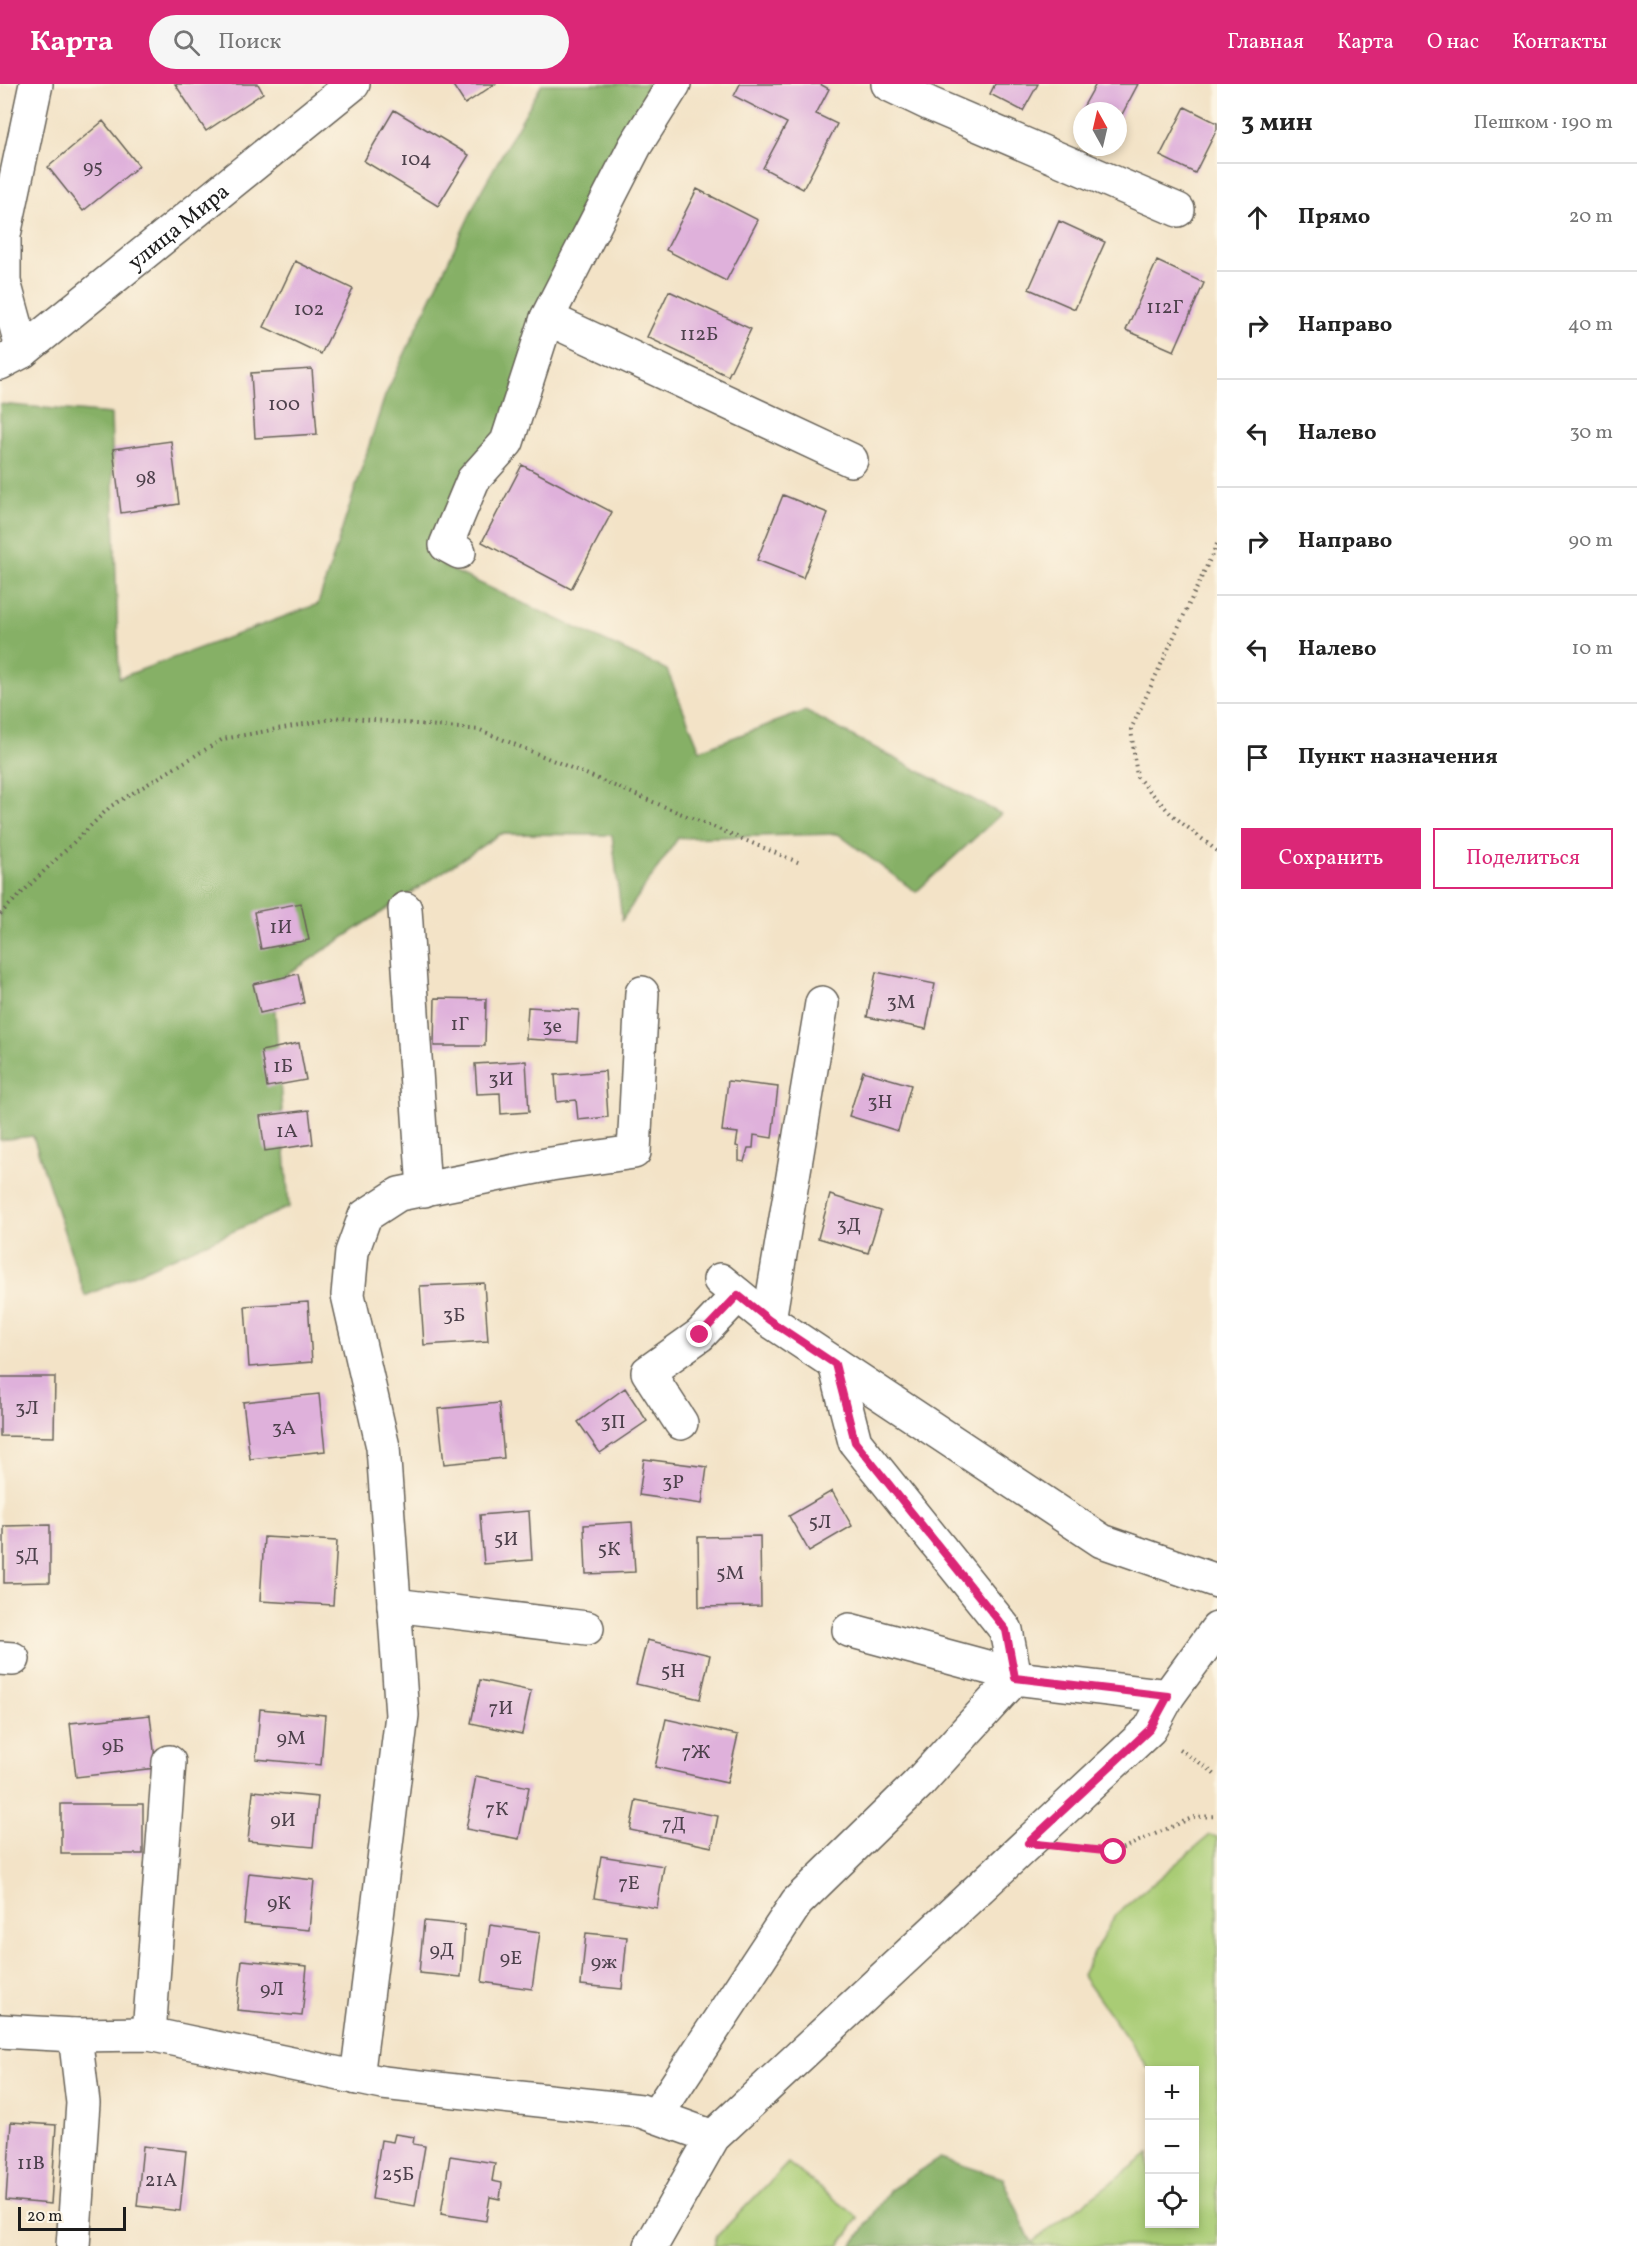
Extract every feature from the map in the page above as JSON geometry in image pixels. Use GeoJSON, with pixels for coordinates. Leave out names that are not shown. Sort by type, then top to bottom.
{"type":"FeatureCollection","features":[{"type":"Feature","properties":{"kind":"street"},"geometry":{"type":"LineString","coordinates":[[12,357],[4,282],[4,235],[36,84]]}},
{"type":"Feature","properties":{"kind":"street","name":"улица Мира"},"geometry":{"type":"LineString","coordinates":[[12,357],[353,84]]}},
{"type":"Feature","properties":{"kind":"street"},"geometry":{"type":"LineString","coordinates":[[459,552],[446,545],[473,480],[507,442],[547,318],[635,146],[674,84]]}},
{"type":"Feature","properties":{"kind":"street"},"geometry":{"type":"LineString","coordinates":[[888,84],[1178,210]]}},
{"type":"Feature","properties":{"kind":"street"},"geometry":{"type":"LineString","coordinates":[[547,318],[851,460]]}},
{"type":"Feature","properties":{"kind":"street"},"geometry":{"type":"LineString","coordinates":[[405,909],[424,1190]]}},
{"type":"Feature","properties":{"kind":"street"},"geometry":{"type":"LineString","coordinates":[[357,2078],[402,1715],[382,1448],[348,1295],[352,1252],[365,1216],[399,1194],[551,1164],[634,1152],[642,993]]}},
{"type":"Feature","properties":{"kind":"street"},"geometry":{"type":"LineString","coordinates":[[769,1320],[822,1003]]}},
{"type":"Feature","properties":{"kind":"street"},"geometry":{"type":"LineString","coordinates":[[681,1423],[648,1372],[700,1335],[729,1287],[769,1320],[1102,1541],[1217,1581]]}},
{"type":"Feature","properties":{"kind":"street"},"geometry":{"type":"LineString","coordinates":[[835,1364],[855,1442],[1006,1630],[1015,1678]]}},
{"type":"Feature","properties":{"kind":"street"},"geometry":{"type":"LineString","coordinates":[[394,1605],[587,1628]]}},
{"type":"Feature","properties":{"kind":"street"},"geometry":{"type":"LineString","coordinates":[[651,2246],[713,2137],[1150,1729],[1168,1696],[1217,1629]]}},
{"type":"Feature","properties":{"kind":"street"},"geometry":{"type":"LineString","coordinates":[[849,1630],[990,1668],[1015,1678],[1168,1696]]}},
{"type":"Feature","properties":{"kind":"street"},"geometry":{"type":"LineString","coordinates":[[656,2116],[796,1902],[918,1784],[1015,1678]]}},
{"type":"Feature","properties":{"kind":"street"},"geometry":{"type":"LineString","coordinates":[[149,2034],[169,1762]]}},
{"type":"Feature","properties":{"kind":"street"},"geometry":{"type":"LineString","coordinates":[[0,2031],[75,2035],[149,2034],[383,2084],[641,2111],[713,2137]]}},
{"type":"Feature","properties":{"kind":"street"},"geometry":{"type":"LineString","coordinates":[[73,2246],[83,2103],[75,2035]]}},
{"type":"Feature","properties":{"kind":"path"},"geometry":{"type":"LineString","coordinates":[[1217,544],[1131,729],[1137,777],[1171,814],[1217,851]]}},
{"type":"Feature","properties":{"kind":"path"},"geometry":{"type":"LineString","coordinates":[[0,914],[111,806],[223,739],[342,717],[480,730],[800,863]]}},
{"type":"Feature","properties":{"kind":"path"},"geometry":{"type":"LineString","coordinates":[[1150,1729],[1208,1768],[1217,1777]]}},
{"type":"Feature","properties":{"kind":"path"},"geometry":{"type":"LineString","coordinates":[[1028,1843],[1114,1852],[1194,1817],[1217,1816]]}},
{"type":"Feature","properties":{"kind":"green space"},"geometry":{"type":"Polygon","coordinates":[[[542,84],[666,84],[506,415],[443,566],[667,670],[700,750],[805,711],[1001,814],[916,892],[838,834],[678,838],[622,920],[612,835],[500,834],[273,984],[289,1207],[85,1296],[33,1136],[0,1140],[0,404],[111,414],[119,678],[318,604],[385,396],[481,191],[542,84]]]}},
{"type":"Feature","properties":{"kind":"green space"},"geometry":{"type":"Polygon","coordinates":[[[1210,1835],[1217,1837],[1217,2246],[1037,2246],[1031,2243],[1145,2157],[1145,2228],[1199,2228],[1199,2066],[1147,2066],[1082,1975],[1115,1915],[1210,1835]]]}},
{"type":"Feature","properties":{"kind":"green space"},"geometry":{"type":"Polygon","coordinates":[[[940,2158],[1003,2178],[1031,2242],[1037,2246],[852,2246],[890,2190],[940,2158]]]}},
{"type":"Feature","properties":{"kind":"green space"},"geometry":{"type":"Polygon","coordinates":[[[788,2163],[859,2218],[839,2246],[714,2246],[717,2236],[788,2163]]]}},
{"type":"Feature","properties":{"kind":"building"},"geometry":{"type":"Polygon","coordinates":[[[175,84],[258,84],[263,93],[206,131],[175,84]]]}},
{"type":"Feature","properties":{"kind":"building"},"geometry":{"type":"Polygon","coordinates":[[[452,84],[495,84],[465,104],[452,84]]]}},
{"type":"Feature","properties":{"kind":"building"},"geometry":{"type":"Polygon","coordinates":[[[740,84],[820,84],[829,89],[816,114],[837,124],[803,189],[763,168],[787,123],[734,96],[740,84]]]}},
{"type":"Feature","properties":{"kind":"building"},"geometry":{"type":"Polygon","coordinates":[[[995,84],[1038,84],[1023,111],[990,94],[995,84]]]}},
{"type":"Feature","properties":{"kind":"building"},"geometry":{"type":"Polygon","coordinates":[[[1096,84],[1138,84],[1127,105],[1127,102],[1086,102],[1096,84]]]}},
{"type":"Feature","properties":{"kind":"building"},"geometry":{"type":"Polygon","coordinates":[[[1185,107],[1217,123],[1217,129],[1195,173],[1160,156],[1185,107]]]}},
{"type":"Feature","properties":{"kind":"building"},"geometry":{"type":"Polygon","coordinates":[[[394,110],[469,155],[438,206],[364,161],[394,110]]]}},
{"type":"Feature","properties":{"kind":"building"},"geometry":{"type":"Polygon","coordinates":[[[103,121],[139,166],[83,211],[48,167],[103,121]]]}},
{"type":"Feature","properties":{"kind":"building"},"geometry":{"type":"Polygon","coordinates":[[[697,189],[758,220],[726,281],[666,250],[697,189]]]}},
{"type":"Feature","properties":{"kind":"building"},"geometry":{"type":"Polygon","coordinates":[[[1059,221],[1105,242],[1075,309],[1029,289],[1059,221]]]}},
{"type":"Feature","properties":{"kind":"building"},"geometry":{"type":"Polygon","coordinates":[[[295,261],[353,289],[321,354],[264,327],[295,261]]]}},
{"type":"Feature","properties":{"kind":"building"},"geometry":{"type":"Polygon","coordinates":[[[1157,261],[1204,283],[1174,351],[1126,330],[1157,261]]]}},
{"type":"Feature","properties":{"kind":"building"},"geometry":{"type":"Polygon","coordinates":[[[669,291],[751,329],[728,376],[647,337],[669,291]]]}},
{"type":"Feature","properties":{"kind":"building"},"geometry":{"type":"Polygon","coordinates":[[[312,369],[317,434],[255,438],[251,373],[312,369]]]}},
{"type":"Feature","properties":{"kind":"building"},"geometry":{"type":"Polygon","coordinates":[[[171,441],[179,504],[121,513],[113,449],[171,441]]]}},
{"type":"Feature","properties":{"kind":"building"},"geometry":{"type":"Polygon","coordinates":[[[522,465],[612,512],[571,589],[482,542],[522,465]]]}},
{"type":"Feature","properties":{"kind":"building"},"geometry":{"type":"Polygon","coordinates":[[[783,495],[828,513],[803,578],[757,560],[783,495]]]}},
{"type":"Feature","properties":{"kind":"building"},"geometry":{"type":"Polygon","coordinates":[[[301,903],[309,940],[261,949],[254,912],[301,903]]]}},
{"type":"Feature","properties":{"kind":"building"},"geometry":{"type":"Polygon","coordinates":[[[876,972],[935,984],[926,1029],[867,1017],[876,972]]]}},
{"type":"Feature","properties":{"kind":"building"},"geometry":{"type":"Polygon","coordinates":[[[298,974],[304,1003],[260,1013],[253,984],[298,974]]]}},
{"type":"Feature","properties":{"kind":"building"},"geometry":{"type":"Polygon","coordinates":[[[435,998],[486,999],[485,1046],[434,1046],[435,998]]]}},
{"type":"Feature","properties":{"kind":"building"},"geometry":{"type":"Polygon","coordinates":[[[528,1007],[579,1010],[577,1042],[526,1039],[528,1007]]]}},
{"type":"Feature","properties":{"kind":"building"},"geometry":{"type":"Polygon","coordinates":[[[299,1043],[306,1080],[267,1087],[261,1051],[299,1043]]]}},
{"type":"Feature","properties":{"kind":"building"},"geometry":{"type":"Polygon","coordinates":[[[526,1061],[529,1112],[501,1114],[500,1093],[477,1094],[475,1064],[526,1061]]]}},
{"type":"Feature","properties":{"kind":"building"},"geometry":{"type":"Polygon","coordinates":[[[605,1071],[608,1117],[578,1120],[576,1100],[557,1102],[555,1075],[605,1071]]]}},
{"type":"Feature","properties":{"kind":"building"},"geometry":{"type":"Polygon","coordinates":[[[863,1071],[911,1085],[898,1131],[849,1116],[863,1071]]]}},
{"type":"Feature","properties":{"kind":"building"},"geometry":{"type":"Polygon","coordinates":[[[728,1081],[778,1087],[772,1138],[754,1135],[753,1148],[748,1148],[744,1162],[739,1161],[739,1147],[736,1146],[738,1133],[722,1131],[728,1081]]]}},
{"type":"Feature","properties":{"kind":"building"},"geometry":{"type":"Polygon","coordinates":[[[309,1110],[313,1144],[265,1151],[260,1116],[309,1110]]]}},
{"type":"Feature","properties":{"kind":"building"},"geometry":{"type":"Polygon","coordinates":[[[830,1195],[881,1211],[868,1253],[818,1238],[830,1195]]]}},
{"type":"Feature","properties":{"kind":"building"},"geometry":{"type":"Polygon","coordinates":[[[484,1283],[488,1341],[424,1345],[420,1286],[484,1283]]]}},
{"type":"Feature","properties":{"kind":"building"},"geometry":{"type":"Polygon","coordinates":[[[308,1302],[312,1362],[249,1367],[245,1306],[308,1302]]]}},
{"type":"Feature","properties":{"kind":"building"},"geometry":{"type":"Polygon","coordinates":[[[0,1377],[55,1377],[54,1437],[0,1436],[0,1377]]]}},
{"type":"Feature","properties":{"kind":"building"},"geometry":{"type":"Polygon","coordinates":[[[625,1388],[647,1421],[600,1453],[578,1422],[625,1388]]]}},
{"type":"Feature","properties":{"kind":"building"},"geometry":{"type":"Polygon","coordinates":[[[319,1394],[325,1451],[250,1459],[243,1402],[319,1394]]]}},
{"type":"Feature","properties":{"kind":"building"},"geometry":{"type":"Polygon","coordinates":[[[499,1403],[504,1458],[444,1464],[438,1409],[499,1403]]]}},
{"type":"Feature","properties":{"kind":"building"},"geometry":{"type":"Polygon","coordinates":[[[644,1459],[707,1467],[702,1504],[639,1495],[644,1459]]]}},
{"type":"Feature","properties":{"kind":"building"},"geometry":{"type":"Polygon","coordinates":[[[832,1491],[852,1526],[809,1551],[789,1516],[832,1491]]]}},
{"type":"Feature","properties":{"kind":"building"},"geometry":{"type":"Polygon","coordinates":[[[529,1511],[532,1560],[484,1564],[480,1515],[529,1511]]]}},
{"type":"Feature","properties":{"kind":"building"},"geometry":{"type":"Polygon","coordinates":[[[632,1522],[635,1572],[586,1574],[584,1525],[632,1522]]]}},
{"type":"Feature","properties":{"kind":"building"},"geometry":{"type":"Polygon","coordinates":[[[50,1525],[50,1582],[4,1583],[4,1526],[50,1525]]]}},
{"type":"Feature","properties":{"kind":"building"},"geometry":{"type":"Polygon","coordinates":[[[760,1536],[761,1606],[699,1607],[698,1537],[760,1536]]]}},
{"type":"Feature","properties":{"kind":"building"},"geometry":{"type":"Polygon","coordinates":[[[264,1537],[337,1541],[333,1605],[260,1601],[264,1537]]]}},
{"type":"Feature","properties":{"kind":"building"},"geometry":{"type":"Polygon","coordinates":[[[647,1640],[710,1655],[700,1699],[636,1684],[647,1640]]]}},
{"type":"Feature","properties":{"kind":"building"},"geometry":{"type":"Polygon","coordinates":[[[480,1680],[531,1691],[522,1734],[471,1723],[480,1680]]]}},
{"type":"Feature","properties":{"kind":"building"},"geometry":{"type":"Polygon","coordinates":[[[260,1709],[325,1715],[321,1765],[256,1759],[260,1709]]]}},
{"type":"Feature","properties":{"kind":"building"},"geometry":{"type":"Polygon","coordinates":[[[150,1715],[156,1768],[76,1777],[70,1723],[150,1715]]]}},
{"type":"Feature","properties":{"kind":"building"},"geometry":{"type":"Polygon","coordinates":[[[666,1719],[738,1735],[727,1783],[655,1767],[666,1719]]]}},
{"type":"Feature","properties":{"kind":"building"},"geometry":{"type":"Polygon","coordinates":[[[476,1776],[529,1787],[519,1839],[466,1829],[476,1776]]]}},
{"type":"Feature","properties":{"kind":"building"},"geometry":{"type":"Polygon","coordinates":[[[253,1791],[318,1797],[313,1847],[248,1841],[253,1791]]]}},
{"type":"Feature","properties":{"kind":"building"},"geometry":{"type":"Polygon","coordinates":[[[636,1800],[718,1816],[712,1847],[630,1830],[636,1800]]]}},
{"type":"Feature","properties":{"kind":"building"},"geometry":{"type":"Polygon","coordinates":[[[61,1804],[143,1804],[143,1854],[61,1854],[61,1804]]]}},
{"type":"Feature","properties":{"kind":"building"},"geometry":{"type":"Polygon","coordinates":[[[601,1856],[664,1866],[657,1908],[594,1898],[601,1856]]]}},
{"type":"Feature","properties":{"kind":"building"},"geometry":{"type":"Polygon","coordinates":[[[249,1873],[314,1880],[309,1930],[244,1924],[249,1873]]]}},
{"type":"Feature","properties":{"kind":"building"},"geometry":{"type":"Polygon","coordinates":[[[424,1921],[465,1925],[461,1977],[419,1973],[424,1921]]]}},
{"type":"Feature","properties":{"kind":"building"},"geometry":{"type":"Polygon","coordinates":[[[490,1925],[540,1932],[532,1989],[482,1982],[490,1925]]]}},
{"type":"Feature","properties":{"kind":"building"},"geometry":{"type":"Polygon","coordinates":[[[586,1933],[627,1937],[622,1989],[581,1985],[586,1933]]]}},
{"type":"Feature","properties":{"kind":"building"},"geometry":{"type":"Polygon","coordinates":[[[242,1960],[307,1966],[302,2016],[237,2010],[242,1960]]]}},
{"type":"Feature","properties":{"kind":"building"},"geometry":{"type":"Polygon","coordinates":[[[11,2122],[56,2125],[51,2204],[6,2200],[11,2122]]]}},
{"type":"Feature","properties":{"kind":"building"},"geometry":{"type":"Polygon","coordinates":[[[395,2134],[414,2137],[413,2144],[425,2146],[415,2206],[372,2199],[381,2140],[393,2142],[395,2134]]]}},
{"type":"Feature","properties":{"kind":"building"},"geometry":{"type":"Polygon","coordinates":[[[143,2146],[186,2151],[180,2211],[137,2206],[143,2146]]]}},
{"type":"Feature","properties":{"kind":"building"},"geometry":{"type":"Polygon","coordinates":[[[450,2156],[495,2163],[492,2181],[502,2183],[500,2199],[490,2197],[486,2221],[441,2214],[450,2156]]]}},
{"type":"Feature","properties":{"kind":"route"},"geometry":{"type":"LineString","coordinates":[[700,1335],[738,1295],[769,1320],[835,1364],[855,1442],[1006,1630],[1015,1678],[1168,1696],[1150,1729],[1028,1843],[1114,1852]]}}]}
